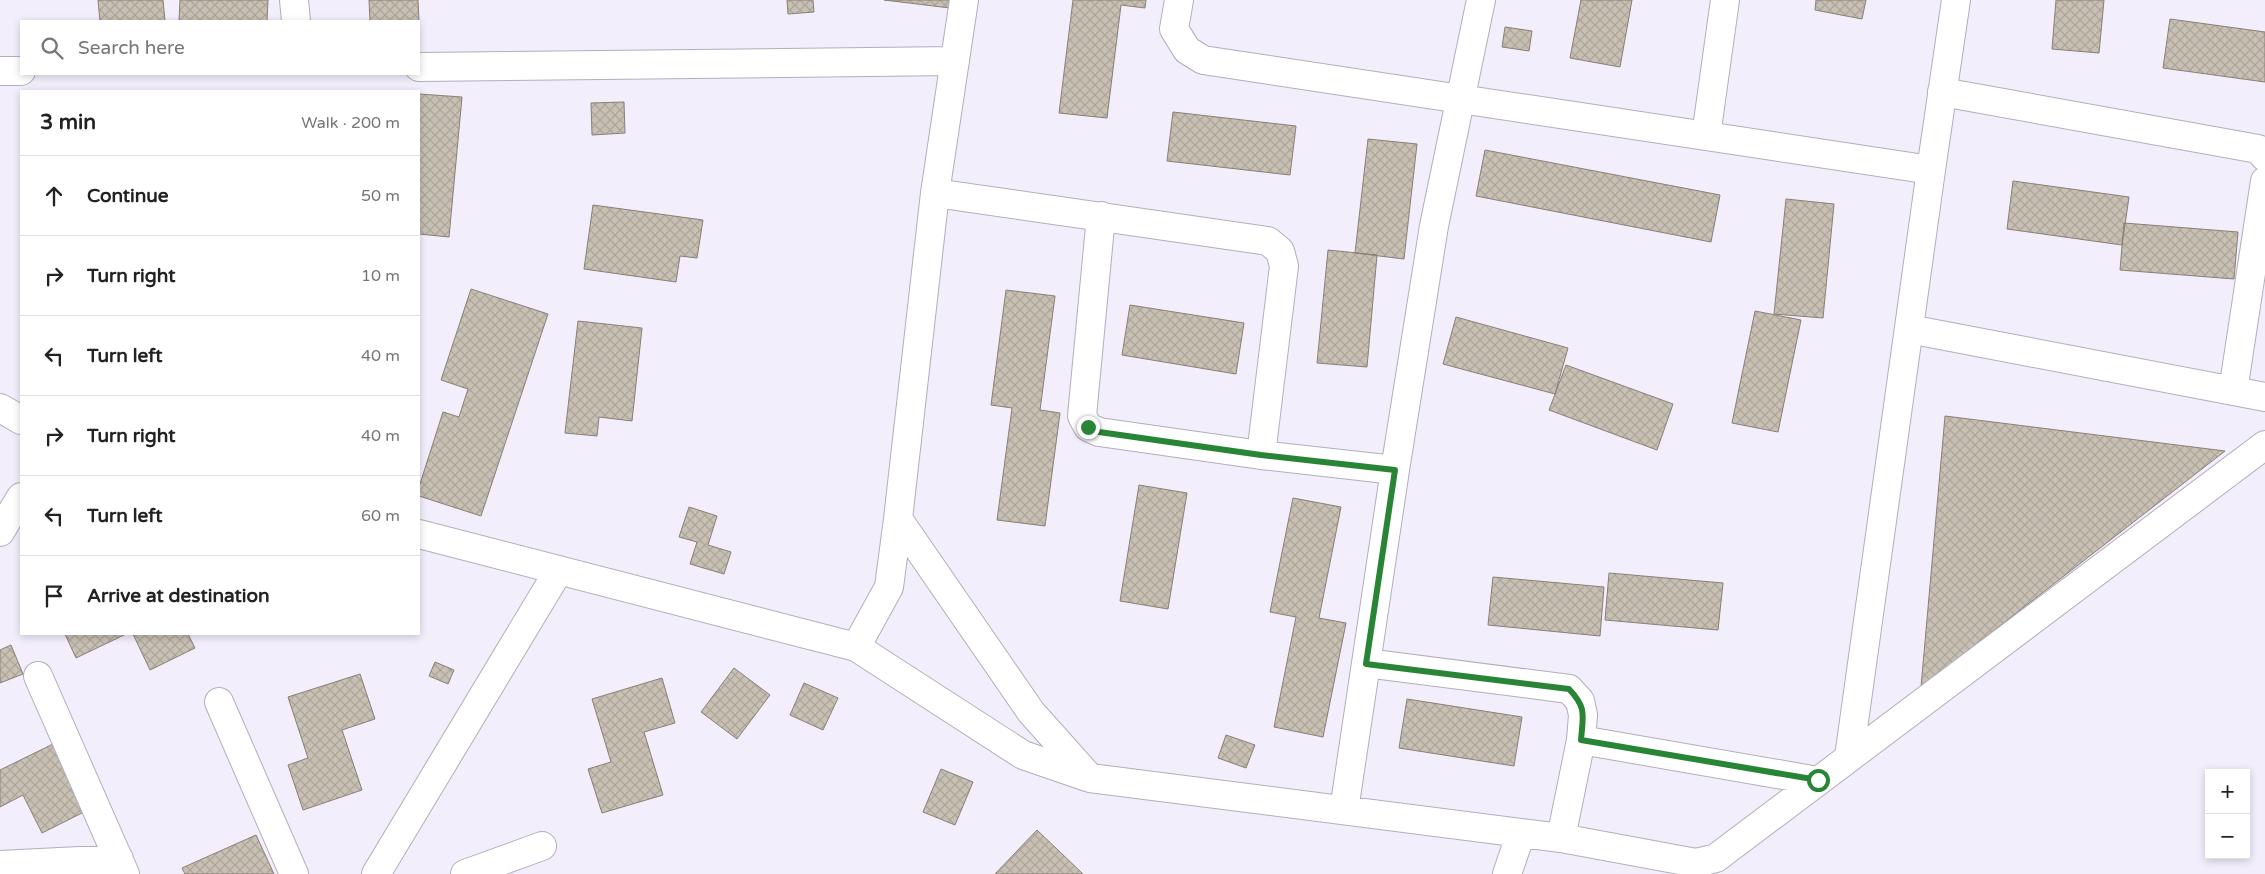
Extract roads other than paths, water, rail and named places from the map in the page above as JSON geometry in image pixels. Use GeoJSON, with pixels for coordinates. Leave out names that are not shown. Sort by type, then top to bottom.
{"type":"FeatureCollection","features":[{"type":"Feature","properties":{"kind":"street"},"geometry":{"type":"LineString","coordinates":[[294,0],[296,20]]}},
{"type":"Feature","properties":{"kind":"street"},"geometry":{"type":"LineString","coordinates":[[856,647],[889,587],[936,194],[964,0]]}},
{"type":"Feature","properties":{"kind":"street"},"geometry":{"type":"LineString","coordinates":[[1179,0],[1174,30],[1187,50],[1203,60],[1931,170]]}},
{"type":"Feature","properties":{"kind":"street"},"geometry":{"type":"LineString","coordinates":[[1344,810],[1434,226],[1480,0]]}},
{"type":"Feature","properties":{"kind":"street"},"geometry":{"type":"LineString","coordinates":[[1706,136],[1725,0]]}},
{"type":"Feature","properties":{"kind":"street"},"geometry":{"type":"LineString","coordinates":[[1849,757],[1956,0]]}},
{"type":"Feature","properties":{"kind":"street"},"geometry":{"type":"LineString","coordinates":[[420,67],[955,61]]}},
{"type":"Feature","properties":{"kind":"street"},"geometry":{"type":"LineString","coordinates":[[0,71],[20,71]]}},
{"type":"Feature","properties":{"kind":"street"},"geometry":{"type":"LineString","coordinates":[[1942,92],[2258,150],[2265,157]]}},
{"type":"Feature","properties":{"kind":"street"},"geometry":{"type":"LineString","coordinates":[[2234,391],[2265,181]]}},
{"type":"Feature","properties":{"kind":"street"},"geometry":{"type":"LineString","coordinates":[[936,194],[1268,241],[1280,251],[1284,266],[1261,455]]}},
{"type":"Feature","properties":{"kind":"street"},"geometry":{"type":"LineString","coordinates":[[1101,216],[1082,416],[1088,427],[1099,432],[1261,455],[1395,470]]}},
{"type":"Feature","properties":{"kind":"street"},"geometry":{"type":"LineString","coordinates":[[1909,329],[2265,396]]}},
{"type":"Feature","properties":{"kind":"street"},"geometry":{"type":"LineString","coordinates":[[0,408],[20,419]]}},
{"type":"Feature","properties":{"kind":"street"},"geometry":{"type":"LineString","coordinates":[[420,534],[856,647],[1023,755],[1090,778],[1560,838],[1696,863],[1716,858],[2265,445]]}},
{"type":"Feature","properties":{"kind":"street"},"geometry":{"type":"LineString","coordinates":[[0,532],[20,499]]}},
{"type":"Feature","properties":{"kind":"street"},"geometry":{"type":"LineString","coordinates":[[898,519],[1030,712],[1090,778]]}},
{"type":"Feature","properties":{"kind":"street"},"geometry":{"type":"LineString","coordinates":[[376,874],[559,570]]}},
{"type":"Feature","properties":{"kind":"street"},"geometry":{"type":"LineString","coordinates":[[1366,664],[1569,689],[1580,701],[1583,715],[1581,740],[1560,838]]}},
{"type":"Feature","properties":{"kind":"street"},"geometry":{"type":"LineString","coordinates":[[0,865],[122,867],[38,676]]}},
{"type":"Feature","properties":{"kind":"street"},"geometry":{"type":"LineString","coordinates":[[219,702],[294,874]]}},
{"type":"Feature","properties":{"kind":"street"},"geometry":{"type":"LineString","coordinates":[[1581,740],[1818,780]]}},
{"type":"Feature","properties":{"kind":"street"},"geometry":{"type":"LineString","coordinates":[[1507,874],[1521,833]]}},
{"type":"Feature","properties":{"kind":"street"},"geometry":{"type":"LineString","coordinates":[[465,874],[542,846]]}}]}
